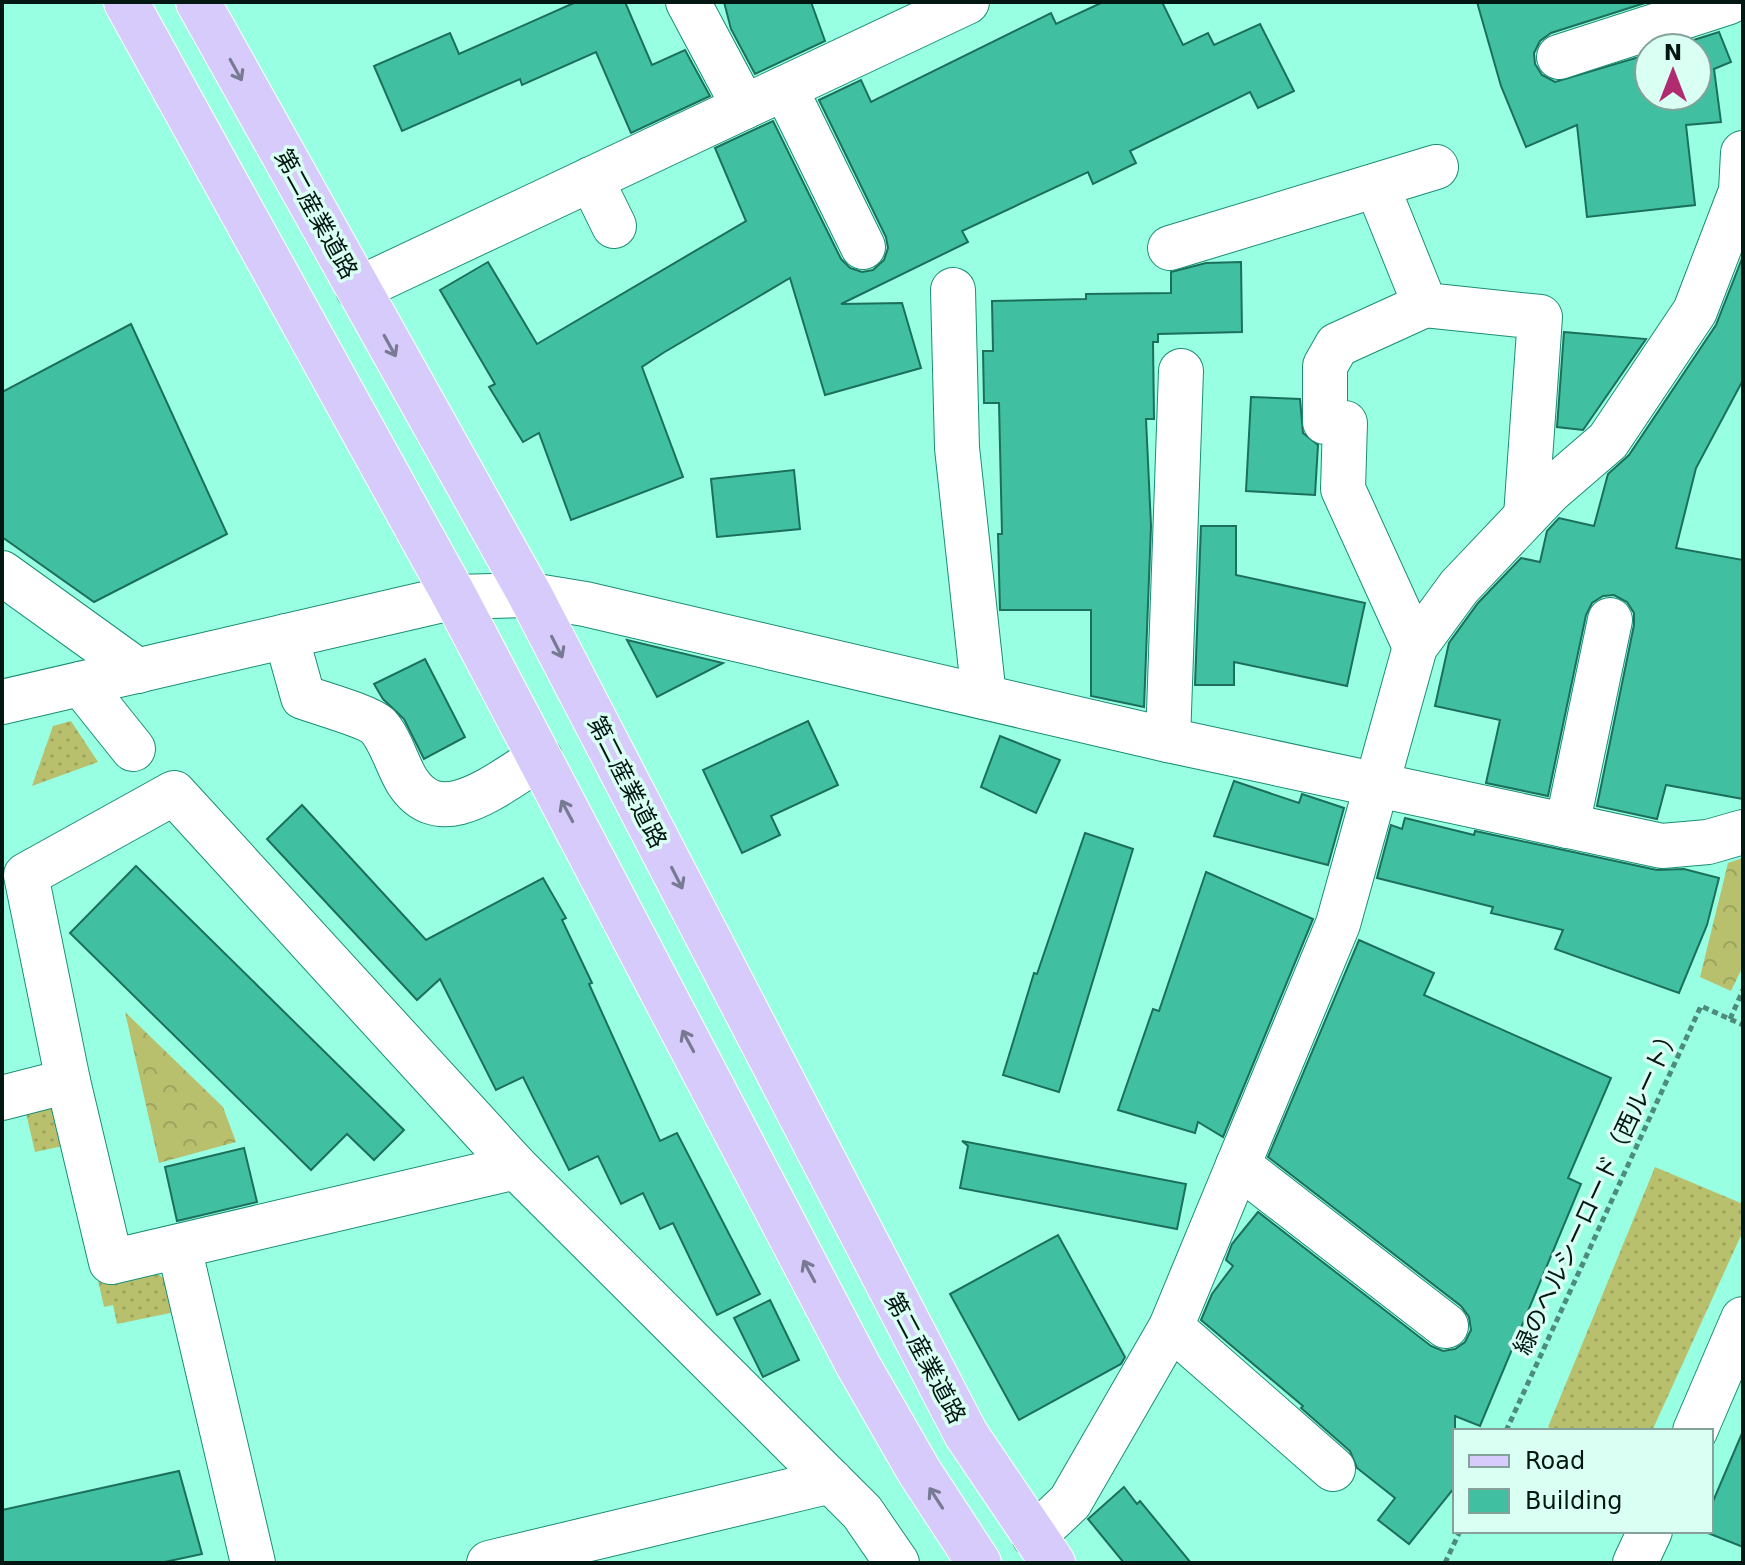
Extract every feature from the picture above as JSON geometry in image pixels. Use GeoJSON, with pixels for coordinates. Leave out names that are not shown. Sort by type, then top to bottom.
{"type":"FeatureCollection","features":[{"type":"Feature","properties":{"kind":"main road"},"geometry":{"type":"LineString","coordinates":[[126,2],[455,597],[858,1365],[919,1471],[979,1563]]}},
{"type":"Feature","properties":{"kind":"main road","name":"第二産業道路"},"geometry":{"type":"LineString","coordinates":[[198,2],[530,595],[909,1330],[966,1434],[1043,1549]]}},
{"type":"Feature","properties":{"kind":"street"},"geometry":{"type":"LineString","coordinates":[[688,2],[744,107]]}},
{"type":"Feature","properties":{"kind":"street"},"geometry":{"type":"LineString","coordinates":[[358,289],[967,2]]}},
{"type":"Feature","properties":{"kind":"street"},"geometry":{"type":"LineString","coordinates":[[1559,57],[1729,2]]}},
{"type":"Feature","properties":{"kind":"street"},"geometry":{"type":"LineString","coordinates":[[785,88],[863,247]]}},
{"type":"Feature","properties":{"kind":"street"},"geometry":{"type":"LineString","coordinates":[[1043,1549],[1171,1327],[1338,924],[1415,647],[1459,587],[1526,516],[1608,441],[1695,311],[1741,191],[1743,153]]}},
{"type":"Feature","properties":{"kind":"street"},"geometry":{"type":"LineString","coordinates":[[1170,248],[1436,167]]}},
{"type":"Feature","properties":{"kind":"street"},"geometry":{"type":"LineString","coordinates":[[591,179],[614,226]]}},
{"type":"Feature","properties":{"kind":"street"},"geometry":{"type":"LineString","coordinates":[[1377,186],[1425,305]]}},
{"type":"Feature","properties":{"kind":"street"},"geometry":{"type":"LineString","coordinates":[[953,290],[957,448],[984,697]]}},
{"type":"Feature","properties":{"kind":"street"},"geometry":{"type":"LineString","coordinates":[[1415,647],[1343,489],[1345,423],[1325,422],[1325,366],[1337,345],[1425,305],[1540,317],[1526,516]]}},
{"type":"Feature","properties":{"kind":"street"},"geometry":{"type":"LineString","coordinates":[[1168,740],[1181,371]]}},
{"type":"Feature","properties":{"kind":"street"},"geometry":{"type":"LineString","coordinates":[[2,573],[138,671]]}},
{"type":"Feature","properties":{"kind":"street"},"geometry":{"type":"LineString","coordinates":[[2,702],[455,597],[530,595],[585,604],[1168,740],[1662,846],[1708,842],[1743,832]]}},
{"type":"Feature","properties":{"kind":"street"},"geometry":{"type":"LineString","coordinates":[[1567,826],[1610,620]]}},
{"type":"Feature","properties":{"kind":"street"},"geometry":{"type":"LineString","coordinates":[[286,636],[303,697],[377,725],[419,798],[432,805],[450,806],[470,798],[540,758]]}},
{"type":"Feature","properties":{"kind":"street"},"geometry":{"type":"LineString","coordinates":[[81,684],[133,749]]}},
{"type":"Feature","properties":{"kind":"street"},"geometry":{"type":"LineString","coordinates":[[516,1167],[111,1262],[68,1081],[26,875],[174,793],[516,1167],[862,1512],[897,1563]]}},
{"type":"Feature","properties":{"kind":"street"},"geometry":{"type":"LineString","coordinates":[[2,1098],[68,1081]]}},
{"type":"Feature","properties":{"kind":"street"},"geometry":{"type":"LineString","coordinates":[[1238,1165],[1446,1326]]}},
{"type":"Feature","properties":{"kind":"street"},"geometry":{"type":"LineString","coordinates":[[179,1247],[253,1563]]}},
{"type":"Feature","properties":{"kind":"street"},"geometry":{"type":"LineString","coordinates":[[1696,1429],[1743,1319]]}},
{"type":"Feature","properties":{"kind":"street"},"geometry":{"type":"LineString","coordinates":[[1171,1327],[1333,1469]]}},
{"type":"Feature","properties":{"kind":"street"},"geometry":{"type":"LineString","coordinates":[[489,1563],[831,1481]]}},
{"type":"Feature","properties":{"kind":"street"},"geometry":{"type":"LineString","coordinates":[[1635,1563],[1649,1533]]}},
{"type":"Feature","properties":{"kind":"path"},"geometry":{"type":"LineString","coordinates":[[1730,1019],[1743,990]]}},
{"type":"Feature","properties":{"kind":"path","name":"緑のヘルシーロード（西ルート）"},"geometry":{"type":"LineString","coordinates":[[1507,1429],[1701,1006],[1743,1025]]}},
{"type":"Feature","properties":{"kind":"path"},"geometry":{"type":"LineString","coordinates":[[1445,1563],[1459,1533]]}},
{"type":"Feature","properties":{"kind":"green space"},"geometry":{"type":"Polygon","coordinates":[[[71,721],[98,762],[32,786],[53,726],[71,721]]]}},
{"type":"Feature","properties":{"kind":"green space"},"geometry":{"type":"Polygon","coordinates":[[[1743,858],[1743,966],[1731,991],[1700,977],[1728,863],[1743,858]]]}},
{"type":"Feature","properties":{"kind":"green space"},"geometry":{"type":"Polygon","coordinates":[[[125,1012],[223,1107],[236,1142],[159,1163],[125,1012]]]}},
{"type":"Feature","properties":{"kind":"green space"},"geometry":{"type":"Polygon","coordinates":[[[55,1106],[68,1113],[107,1285],[158,1274],[174,1286],[180,1311],[117,1324],[113,1305],[104,1307],[68,1145],[35,1152],[26,1113],[55,1106]]]}},
{"type":"Feature","properties":{"kind":"green space"},"geometry":{"type":"Polygon","coordinates":[[[1655,1167],[1743,1204],[1743,1231],[1653,1429],[1548,1427],[1655,1167]]]}},
{"type":"Feature","properties":{"kind":"building"},"geometry":{"type":"Polygon","coordinates":[[[576,2],[625,2],[652,65],[685,50],[710,96],[631,133],[596,52],[522,85],[520,79],[402,131],[374,66],[450,33],[459,54],[576,2]]]}},
{"type":"Feature","properties":{"kind":"building"},"geometry":{"type":"Polygon","coordinates":[[[724,2],[811,2],[825,41],[755,74],[731,29],[724,2]]]}},
{"type":"Feature","properties":{"kind":"building"},"geometry":{"type":"Polygon","coordinates":[[[1103,2],[1162,2],[1183,45],[1208,33],[1214,45],[1260,24],[1294,91],[1258,108],[1250,92],[1130,151],[1136,163],[1093,184],[1088,172],[962,231],[968,242],[841,304],[902,303],[921,368],[825,395],[790,278],[663,353],[642,367],[683,477],[571,520],[539,433],[523,442],[489,387],[495,384],[440,290],[488,262],[537,344],[746,221],[715,148],[773,121],[841,259],[850,268],[862,272],[873,270],[884,260],[888,248],[886,237],[819,100],[861,80],[871,102],[1051,13],[1056,24],[1103,2]]]}},
{"type":"Feature","properties":{"kind":"building"},"geometry":{"type":"Polygon","coordinates":[[[1477,2],[1648,2],[1551,33],[1540,41],[1534,53],[1535,64],[1542,75],[1555,82],[1633,59],[1633,112],[1713,112],[1713,34],[1719,32],[1731,62],[1714,69],[1721,122],[1686,125],[1695,205],[1587,217],[1577,125],[1526,147],[1501,86],[1477,2]]]}},
{"type":"Feature","properties":{"kind":"building"},"geometry":{"type":"Polygon","coordinates":[[[1743,256],[1743,380],[1696,468],[1676,548],[1743,560],[1743,799],[1666,785],[1657,819],[1597,806],[1634,625],[1634,613],[1627,602],[1614,595],[1603,596],[1592,603],[1586,615],[1548,796],[1486,783],[1500,720],[1435,706],[1449,643],[1478,603],[1521,558],[1540,562],[1547,531],[1559,518],[1594,526],[1608,474],[1629,455],[1716,325],[1743,256]]]}},
{"type":"Feature","properties":{"kind":"building"},"geometry":{"type":"Polygon","coordinates":[[[1241,262],[1242,332],[1158,334],[1158,342],[1153,342],[1154,419],[1146,419],[1151,526],[1144,707],[1091,696],[1091,610],[1000,610],[999,403],[984,403],[983,351],[993,351],[992,301],[1086,299],[1086,294],[1171,293],[1171,272],[1206,263],[1241,262]]]}},
{"type":"Feature","properties":{"kind":"building"},"geometry":{"type":"Polygon","coordinates":[[[131,324],[227,534],[94,602],[2,537],[2,392],[131,324]]]}},
{"type":"Feature","properties":{"kind":"building"},"geometry":{"type":"Polygon","coordinates":[[[1564,332],[1646,339],[1583,430],[1557,427],[1564,332]]]}},
{"type":"Feature","properties":{"kind":"building"},"geometry":{"type":"Polygon","coordinates":[[[1251,397],[1300,399],[1303,433],[1318,445],[1315,495],[1246,491],[1251,397]]]}},
{"type":"Feature","properties":{"kind":"building"},"geometry":{"type":"Polygon","coordinates":[[[794,470],[800,529],[717,537],[711,479],[794,470]]]}},
{"type":"Feature","properties":{"kind":"building"},"geometry":{"type":"Polygon","coordinates":[[[1201,526],[1236,526],[1236,575],[1365,603],[1347,686],[1234,662],[1234,685],[1195,685],[1201,526]]]}},
{"type":"Feature","properties":{"kind":"building"},"geometry":{"type":"Polygon","coordinates":[[[627,640],[723,663],[657,697],[627,640]]]}},
{"type":"Feature","properties":{"kind":"building"},"geometry":{"type":"Polygon","coordinates":[[[425,659],[465,737],[424,759],[404,719],[383,699],[374,684],[425,659]]]}},
{"type":"Feature","properties":{"kind":"building"},"geometry":{"type":"Polygon","coordinates":[[[808,721],[838,785],[771,816],[780,835],[742,853],[703,770],[808,721]]]}},
{"type":"Feature","properties":{"kind":"building"},"geometry":{"type":"Polygon","coordinates":[[[1000,736],[1060,760],[1036,813],[981,787],[1000,736]]]}},
{"type":"Feature","properties":{"kind":"building"},"geometry":{"type":"Polygon","coordinates":[[[1234,781],[1299,803],[1302,794],[1344,808],[1328,865],[1214,836],[1234,781]]]}},
{"type":"Feature","properties":{"kind":"building"},"geometry":{"type":"Polygon","coordinates":[[[302,805],[426,940],[543,878],[566,918],[562,920],[660,1141],[677,1133],[760,1294],[717,1315],[673,1223],[660,1229],[643,1193],[621,1204],[598,1156],[569,1170],[523,1077],[496,1090],[440,979],[417,1000],[267,839],[302,805]]]}},
{"type":"Feature","properties":{"kind":"building"},"geometry":{"type":"Polygon","coordinates":[[[1405,818],[1474,835],[1475,831],[1657,870],[1684,869],[1719,878],[1707,925],[1679,993],[1555,949],[1563,930],[1491,913],[1493,907],[1377,878],[1391,825],[1402,829],[1405,818]]]}},
{"type":"Feature","properties":{"kind":"building"},"geometry":{"type":"Polygon","coordinates":[[[1085,833],[1133,849],[1059,1092],[1003,1075],[1034,973],[1037,974],[1085,833]]]}},
{"type":"Feature","properties":{"kind":"building"},"geometry":{"type":"Polygon","coordinates":[[[136,866],[404,1130],[374,1160],[347,1134],[311,1170],[70,933],[136,866]]]}},
{"type":"Feature","properties":{"kind":"building"},"geometry":{"type":"Polygon","coordinates":[[[1206,872],[1313,919],[1223,1137],[1198,1122],[1195,1133],[1118,1110],[1153,1009],[1159,1011],[1206,872]]]}},
{"type":"Feature","properties":{"kind":"building"},"geometry":{"type":"Polygon","coordinates":[[[1359,940],[1434,973],[1424,995],[1611,1078],[1568,1178],[1581,1184],[1480,1426],[1455,1416],[1453,1489],[1409,1544],[1378,1520],[1395,1498],[1357,1468],[1350,1451],[1301,1408],[1303,1406],[1201,1320],[1212,1294],[1233,1266],[1226,1260],[1232,1244],[1258,1212],[1431,1346],[1443,1351],[1455,1349],[1465,1342],[1471,1330],[1469,1317],[1461,1306],[1268,1157],[1359,940]]]}},
{"type":"Feature","properties":{"kind":"building"},"geometry":{"type":"Polygon","coordinates":[[[962,1141],[1186,1184],[1177,1229],[960,1188],[968,1146],[962,1141]]]}},
{"type":"Feature","properties":{"kind":"building"},"geometry":{"type":"Polygon","coordinates":[[[244,1148],[257,1202],[177,1221],[165,1167],[244,1148]]]}},
{"type":"Feature","properties":{"kind":"building"},"geometry":{"type":"Polygon","coordinates":[[[1058,1235],[1125,1357],[1121,1364],[1019,1420],[950,1294],[1058,1235]]]}},
{"type":"Feature","properties":{"kind":"building"},"geometry":{"type":"Polygon","coordinates":[[[770,1300],[799,1360],[763,1377],[734,1318],[770,1300]]]}},
{"type":"Feature","properties":{"kind":"building"},"geometry":{"type":"Polygon","coordinates":[[[1743,1431],[1743,1547],[1708,1533],[1713,1533],[1713,1501],[1743,1431]]]}},
{"type":"Feature","properties":{"kind":"building"},"geometry":{"type":"Polygon","coordinates":[[[179,1471],[202,1554],[160,1563],[2,1563],[2,1510],[179,1471]]]}},
{"type":"Feature","properties":{"kind":"building"},"geometry":{"type":"Polygon","coordinates":[[[1124,1487],[1137,1504],[1140,1501],[1191,1563],[1124,1563],[1088,1519],[1124,1487]]]}}]}
